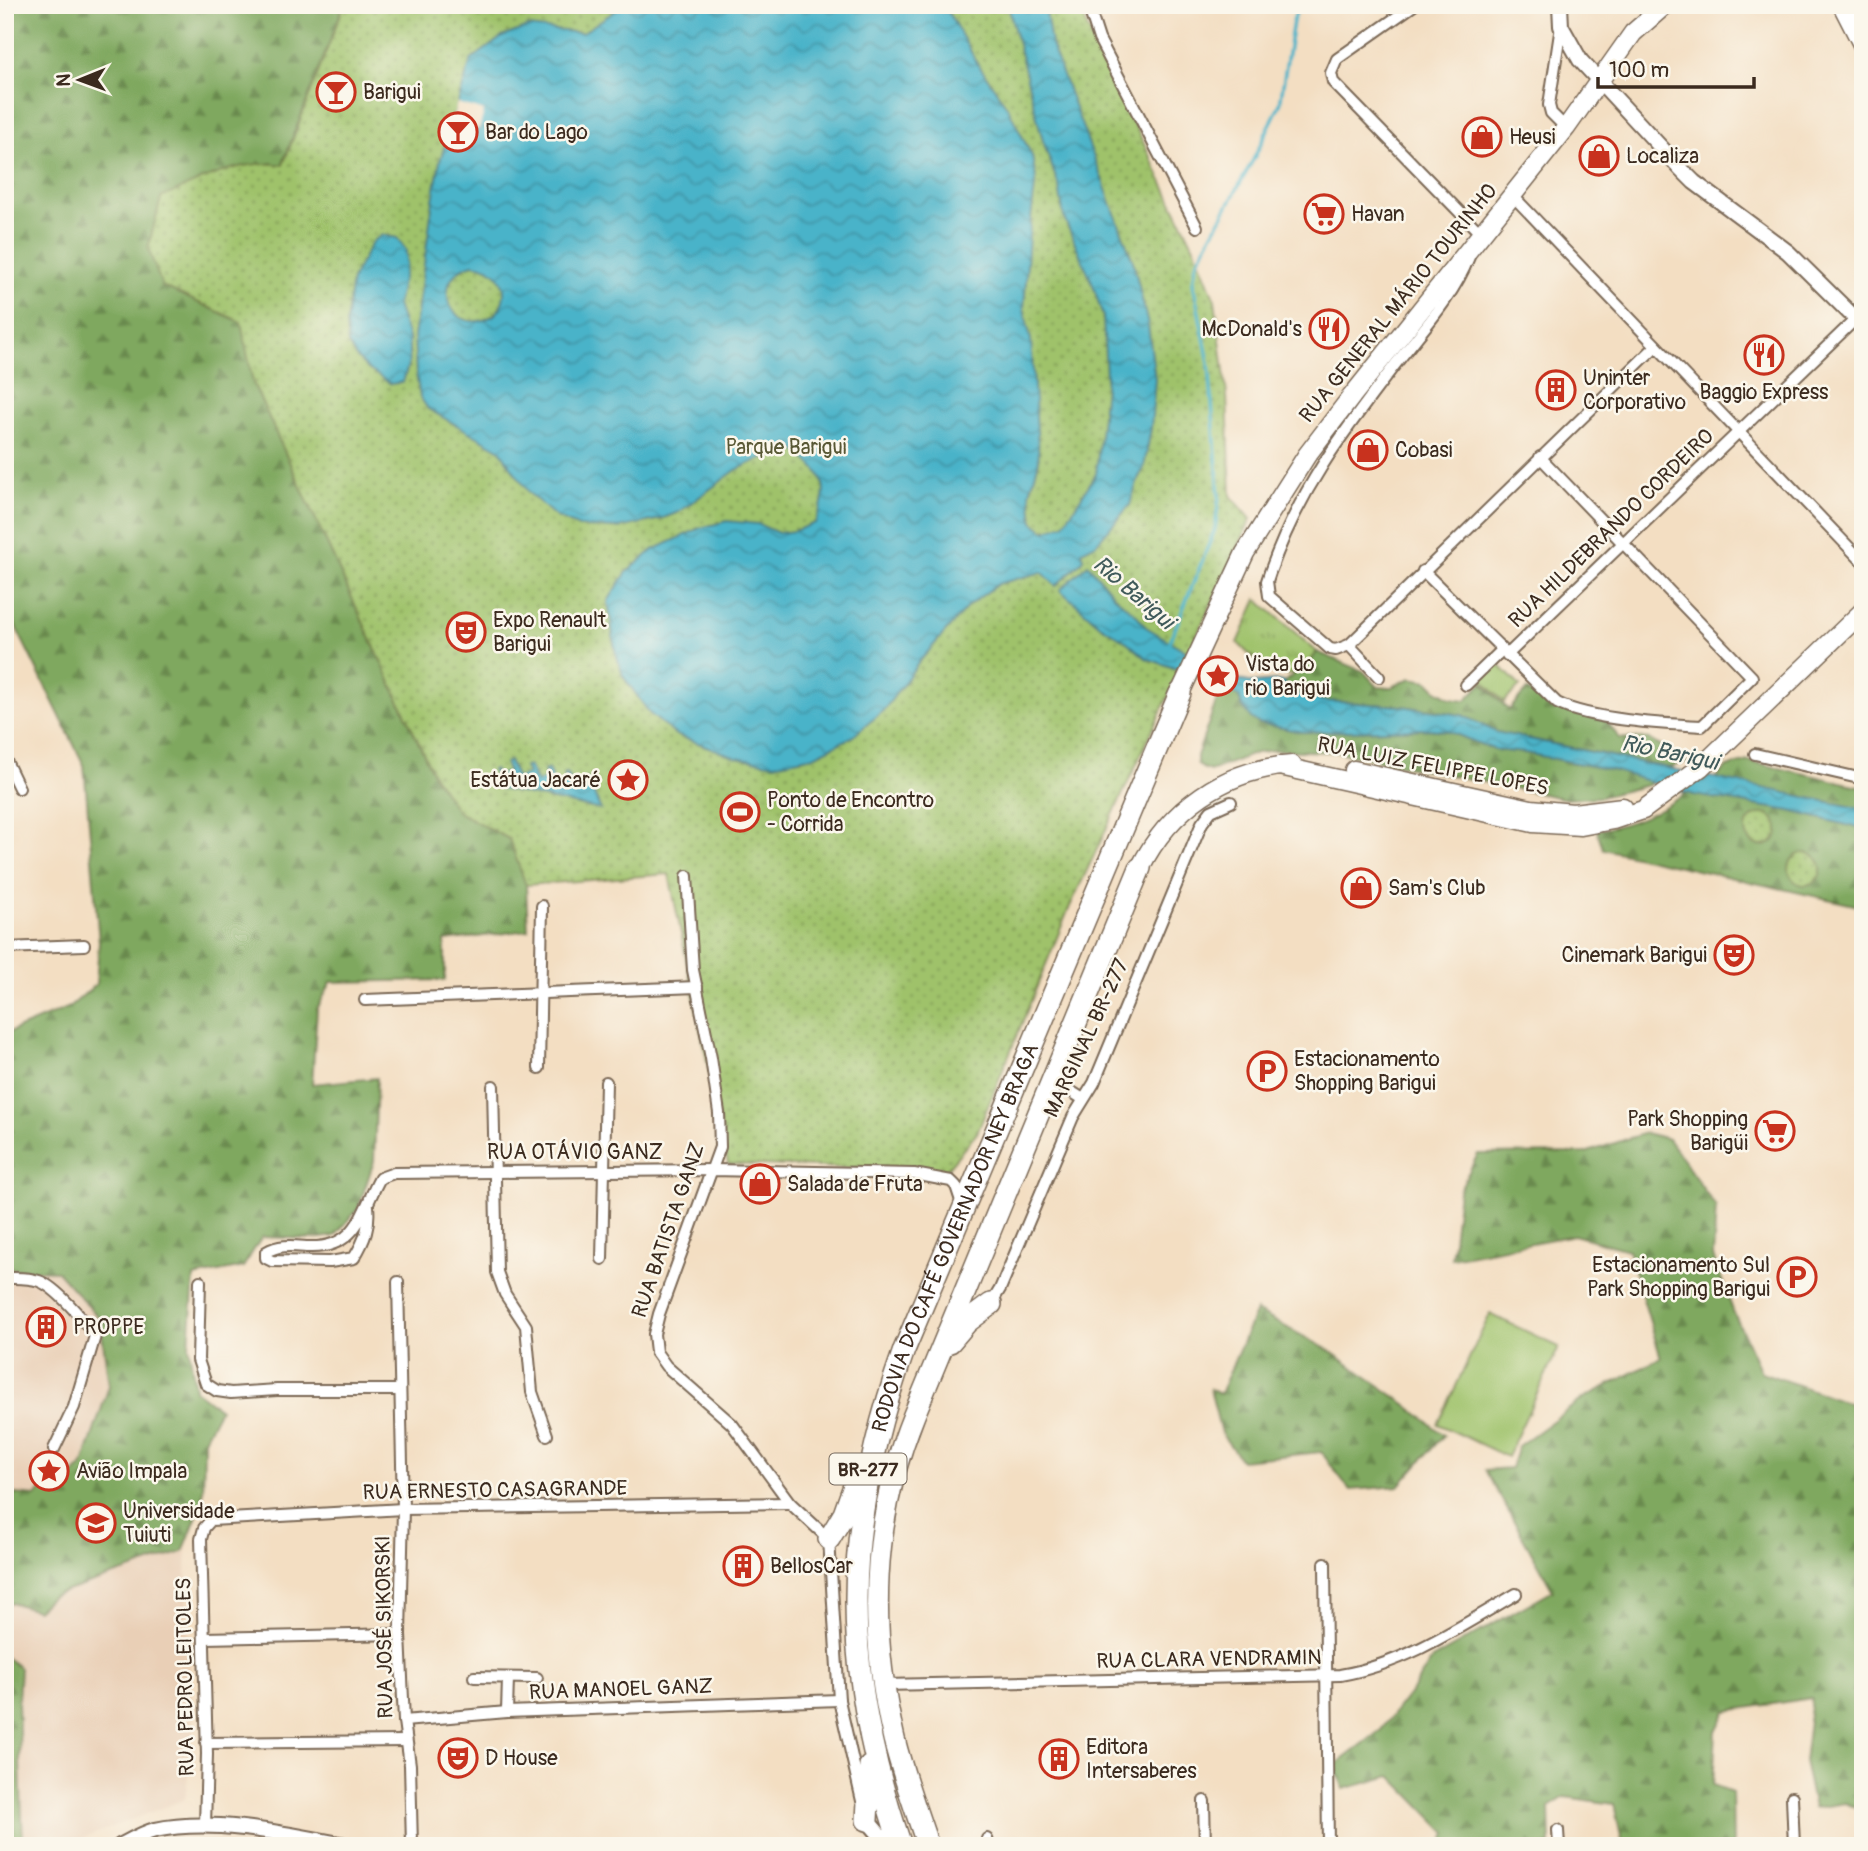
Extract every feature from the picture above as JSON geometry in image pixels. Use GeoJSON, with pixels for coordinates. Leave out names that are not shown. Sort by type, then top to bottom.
{"type":"FeatureCollection","features":[{"type":"Feature","properties":{"kind":"highway","name":"RODOVIA DO CAFÉ GOVERNADOR NEY BRAGA"},"geometry":{"type":"LineString","coordinates":[[901,1846],[871,1746],[859,1677],[857,1550],[870,1459],[904,1350],[1180,693]]}},
{"type":"Feature","properties":{"kind":"highway","name":"RODOVIA DO CAFÉ GOVERNADOR NEY BRAGA"},"geometry":{"type":"LineString","coordinates":[[928,1846],[898,1752],[884,1685],[878,1620],[879,1555],[889,1489],[904,1440],[1140,868]]}},
{"type":"Feature","properties":{"kind":"highway"},"geometry":{"type":"LineString","coordinates":[[939,1354],[959,1331],[991,1304]]}},
{"type":"Feature","properties":{"kind":"highway"},"geometry":{"type":"LineString","coordinates":[[830,1539],[849,1503],[872,1426],[904,1350]]}},
{"type":"Feature","properties":{"kind":"highway"},"geometry":{"type":"LineString","coordinates":[[871,1746],[877,1837]]}},
{"type":"Feature","properties":{"kind":"main road"},"geometry":{"type":"LineString","coordinates":[[1633,33],[1653,5]]}},
{"type":"Feature","properties":{"kind":"main road","name":"RUA GENERAL MÁRIO TOURINHO"},"geometry":{"type":"LineString","coordinates":[[1180,693],[1245,553],[1294,474],[1352,396],[1566,128],[1633,33],[1664,5]]}},
{"type":"Feature","properties":{"kind":"main road"},"geometry":{"type":"LineString","coordinates":[[1842,5],[1863,46]]}},
{"type":"Feature","properties":{"kind":"main road","name":"RUA LUIZ FELIPPE LOPES"},"geometry":{"type":"LineString","coordinates":[[1140,868],[1164,828],[1195,800],[1236,777],[1280,766],[1314,765],[1348,769],[1531,809],[1573,813],[1610,810],[1672,790],[1714,755],[1863,611]]}},
{"type":"Feature","properties":{"kind":"street"},"geometry":{"type":"LineString","coordinates":[[1088,5],[1099,39],[1197,228]]}},
{"type":"Feature","properties":{"kind":"street"},"geometry":{"type":"LineString","coordinates":[[1414,5],[1336,59],[1331,73],[1337,89],[1478,240],[1457,285],[1319,467],[1292,519],[1270,572],[1269,596],[1324,646],[1336,650],[1349,645],[1656,346]]}},
{"type":"Feature","properties":{"kind":"street"},"geometry":{"type":"LineString","coordinates":[[1560,5],[1560,26],[1549,105],[1551,113],[1566,128]]}},
{"type":"Feature","properties":{"kind":"street"},"geometry":{"type":"LineString","coordinates":[[1560,26],[1573,51],[1599,82],[1688,176],[1800,263],[1860,319]]}},
{"type":"Feature","properties":{"kind":"street"},"geometry":{"type":"LineString","coordinates":[[1513,196],[1863,562]]}},
{"type":"Feature","properties":{"kind":"street","name":"RUA HILDEBRANDO CORDEIRO"},"geometry":{"type":"LineString","coordinates":[[1466,685],[1623,543],[1860,319]]}},
{"type":"Feature","properties":{"kind":"street"},"geometry":{"type":"LineString","coordinates":[[1423,571],[1545,693],[1568,709],[1659,724],[1702,726],[1752,677],[1541,457]]}},
{"type":"Feature","properties":{"kind":"street"},"geometry":{"type":"LineString","coordinates":[[1349,645],[1379,677]]}},
{"type":"Feature","properties":{"kind":"street"},"geometry":{"type":"LineString","coordinates":[[1755,754],[1863,779]]}},
{"type":"Feature","properties":{"kind":"street"},"geometry":{"type":"LineString","coordinates":[[5,759],[19,788]]}},
{"type":"Feature","properties":{"kind":"street","name":"MARGINAL BR-277"},"geometry":{"type":"LineString","coordinates":[[991,1304],[1000,1289],[1073,1117],[1094,1083],[1206,817],[1211,811],[1231,802]]}},
{"type":"Feature","properties":{"kind":"street","name":"RUA BATISTA GANZ"},"geometry":{"type":"LineString","coordinates":[[687,876],[696,986],[711,1058],[719,1113],[720,1147],[659,1314],[653,1334],[656,1352],[666,1366],[732,1424],[790,1503],[830,1539]]}},
{"type":"Feature","properties":{"kind":"street"},"geometry":{"type":"LineString","coordinates":[[539,1068],[542,906]]}},
{"type":"Feature","properties":{"kind":"street"},"geometry":{"type":"LineString","coordinates":[[5,948],[84,945]]}},
{"type":"Feature","properties":{"kind":"street"},"geometry":{"type":"LineString","coordinates":[[365,1000],[696,986]]}},
{"type":"Feature","properties":{"kind":"street"},"geometry":{"type":"LineString","coordinates":[[1053,1080],[1083,1099]]}},
{"type":"Feature","properties":{"kind":"street"},"geometry":{"type":"LineString","coordinates":[[602,1259],[606,1082]]}},
{"type":"Feature","properties":{"kind":"street"},"geometry":{"type":"LineString","coordinates":[[494,1086],[498,1280],[526,1326],[532,1392],[547,1435]]}},
{"type":"Feature","properties":{"kind":"street","name":"RUA OTÁVIO GANZ"},"geometry":{"type":"LineString","coordinates":[[368,1206],[380,1178],[394,1173],[713,1170],[914,1174],[951,1181],[956,1186],[963,1207]]}},
{"type":"Feature","properties":{"kind":"street"},"geometry":{"type":"LineString","coordinates":[[368,1206],[369,1223],[365,1241],[354,1258],[330,1262],[272,1261],[266,1258],[266,1252],[277,1246],[317,1248],[338,1242],[353,1233],[368,1206]]}},
{"type":"Feature","properties":{"kind":"street"},"geometry":{"type":"LineString","coordinates":[[5,1278],[29,1278],[43,1282],[64,1300],[95,1336],[74,1407],[54,1449]]}},
{"type":"Feature","properties":{"kind":"street"},"geometry":{"type":"LineString","coordinates":[[200,1281],[198,1360],[206,1384],[217,1391],[399,1390]]}},
{"type":"Feature","properties":{"kind":"street","name":"RUA JOSÉ SIKORSKI"},"geometry":{"type":"LineString","coordinates":[[398,1282],[403,1509],[400,1634],[404,1721],[410,1765],[412,1846]]}},
{"type":"Feature","properties":{"kind":"street","name":"RUA ERNESTO CASAGRANDE"},"geometry":{"type":"LineString","coordinates":[[204,1528],[211,1520],[220,1518],[403,1509],[790,1503]]}},
{"type":"Feature","properties":{"kind":"street","name":"RUA PEDRO LEITOLES"},"geometry":{"type":"LineString","coordinates":[[204,1528],[201,1539],[205,1638],[205,1826]]}},
{"type":"Feature","properties":{"kind":"street"},"geometry":{"type":"LineString","coordinates":[[830,1539],[839,1700],[877,1837]]}},
{"type":"Feature","properties":{"kind":"street"},"geometry":{"type":"LineString","coordinates":[[1325,1563],[1328,1846]]}},
{"type":"Feature","properties":{"kind":"street","name":"RUA CLARA VENDRAMIN"},"geometry":{"type":"LineString","coordinates":[[884,1685],[1325,1676],[1356,1672],[1396,1660],[1465,1625],[1516,1594]]}},
{"type":"Feature","properties":{"kind":"street"},"geometry":{"type":"LineString","coordinates":[[205,1638],[400,1634]]}},
{"type":"Feature","properties":{"kind":"street"},"geometry":{"type":"LineString","coordinates":[[474,1677],[537,1678]]}},
{"type":"Feature","properties":{"kind":"street"},"geometry":{"type":"LineString","coordinates":[[507,1712],[508,1678]]}},
{"type":"Feature","properties":{"kind":"street","name":"RUA MANOEL GANZ"},"geometry":{"type":"LineString","coordinates":[[404,1721],[507,1712],[839,1700]]}},
{"type":"Feature","properties":{"kind":"street"},"geometry":{"type":"LineString","coordinates":[[206,1743],[406,1741]]}},
{"type":"Feature","properties":{"kind":"street"},"geometry":{"type":"LineString","coordinates":[[1749,1845],[1794,1845],[1792,1797]]}},
{"type":"Feature","properties":{"kind":"street"},"geometry":{"type":"LineString","coordinates":[[1204,1801],[1205,1846]]}},
{"type":"Feature","properties":{"kind":"street"},"geometry":{"type":"LineString","coordinates":[[120,1846],[152,1830],[180,1826],[281,1833],[350,1846]]}},
{"type":"Feature","properties":{"kind":"street"},"geometry":{"type":"LineString","coordinates":[[1558,1830],[1559,1846]]}},
{"type":"Feature","properties":{"kind":"shaded area","name":"Universidade Tuiuti"},"geometry":{"type":"Polygon","coordinates":[[[5,1225],[118,1263],[189,1465],[186,1581],[193,1733],[185,1799],[63,1846],[5,1846],[5,1225]]]}},
{"type":"Feature","properties":{"kind":"green space"},"geometry":{"type":"Polygon","coordinates":[[[5,5],[342,5],[282,165],[270,163],[162,286],[241,322],[253,383],[434,776],[459,812],[509,839],[526,885],[528,930],[445,941],[445,980],[331,982],[317,1009],[312,1084],[377,1078],[374,1161],[358,1209],[335,1236],[312,1239],[262,1237],[243,1267],[194,1277],[189,1346],[195,1390],[220,1409],[204,1439],[203,1500],[183,1552],[52,1596],[37,1610],[5,1601],[5,1493],[36,1496],[43,1487],[57,1488],[82,1467],[109,1386],[100,1319],[57,1271],[5,1269],[5,1034],[70,1007],[96,984],[99,942],[84,765],[5,605],[5,5]]]}},
{"type":"Feature","properties":{"kind":"green space","name":"Parque Barigui"},"geometry":{"type":"Polygon","coordinates":[[[342,5],[1081,5],[1087,27],[1195,249],[1215,300],[1227,395],[1231,496],[1251,519],[1067,913],[977,1133],[945,1171],[728,1164],[669,874],[526,885],[509,839],[458,812],[434,776],[253,383],[241,322],[162,286],[148,248],[161,198],[235,168],[283,165],[342,5]]]}},
{"type":"Feature","properties":{"kind":"green space"},"geometry":{"type":"Polygon","coordinates":[[[1257,599],[1317,652],[1296,672],[1276,674],[1238,643],[1257,599]]]}},
{"type":"Feature","properties":{"kind":"green space"},"geometry":{"type":"Polygon","coordinates":[[[1317,652],[1363,671],[1378,687],[1390,688],[1411,678],[1428,681],[1451,698],[1466,700],[1482,683],[1509,710],[1527,690],[1555,707],[1606,720],[1619,738],[1649,739],[1687,762],[1669,768],[1496,732],[1462,715],[1402,706],[1324,701],[1279,693],[1278,688],[1286,687],[1284,682],[1310,662],[1317,652]]]}},
{"type":"Feature","properties":{"kind":"green space"},"geometry":{"type":"Polygon","coordinates":[[[1497,663],[1520,686],[1504,702],[1481,679],[1497,663]]]}},
{"type":"Feature","properties":{"kind":"green space"},"geometry":{"type":"Polygon","coordinates":[[[1222,685],[1239,697],[1242,706],[1258,723],[1302,732],[1428,729],[1448,731],[1495,750],[1612,770],[1652,781],[1648,785],[1600,797],[1567,799],[1337,752],[1273,750],[1256,753],[1210,771],[1197,763],[1197,756],[1222,685]]]}},
{"type":"Feature","properties":{"kind":"green space"},"geometry":{"type":"Polygon","coordinates":[[[1748,761],[1863,787],[1863,809],[1715,779],[1727,767],[1748,761]]]}},
{"type":"Feature","properties":{"kind":"green space"},"geometry":{"type":"Polygon","coordinates":[[[1688,792],[1790,811],[1863,829],[1863,907],[1603,849],[1597,830],[1634,821],[1688,792]],[[1815,856],[1794,857],[1789,872],[1814,882],[1821,869],[1815,856]]]}},
{"type":"Feature","properties":{"kind":"green space"},"geometry":{"type":"Polygon","coordinates":[[[1762,814],[1773,819],[1778,830],[1773,841],[1762,846],[1751,841],[1746,830],[1751,819],[1762,814]]]}},
{"type":"Feature","properties":{"kind":"green space"},"geometry":{"type":"Polygon","coordinates":[[[1805,853],[1816,858],[1821,869],[1816,880],[1805,885],[1794,880],[1789,869],[1794,858],[1805,853]]]}},
{"type":"Feature","properties":{"kind":"green space"},"geometry":{"type":"Polygon","coordinates":[[[1645,1133],[1668,1139],[1716,1207],[1713,1256],[1734,1313],[1761,1372],[1863,1408],[1863,1810],[1845,1803],[1814,1808],[1804,1761],[1812,1698],[1726,1711],[1716,1731],[1713,1785],[1732,1792],[1733,1846],[1623,1846],[1614,1804],[1565,1797],[1549,1807],[1550,1846],[1442,1846],[1447,1833],[1391,1776],[1344,1789],[1334,1766],[1381,1730],[1432,1659],[1553,1590],[1485,1470],[1511,1468],[1518,1446],[1584,1398],[1661,1358],[1628,1250],[1574,1235],[1451,1258],[1459,1191],[1478,1154],[1585,1153],[1645,1133]]]}},
{"type":"Feature","properties":{"kind":"green space"},"geometry":{"type":"Polygon","coordinates":[[[1256,1311],[1327,1349],[1407,1405],[1444,1435],[1399,1486],[1350,1490],[1321,1452],[1241,1460],[1221,1433],[1210,1389],[1220,1394],[1256,1311]]]}},
{"type":"Feature","properties":{"kind":"green space"},"geometry":{"type":"Polygon","coordinates":[[[1490,1314],[1559,1347],[1507,1457],[1438,1424],[1490,1314]]]}},
{"type":"Feature","properties":{"kind":"green space"},"geometry":{"type":"Polygon","coordinates":[[[5,1657],[20,1668],[18,1701],[23,1846],[5,1846],[5,1657]]]}},
{"type":"Feature","properties":{"kind":"water"},"geometry":{"type":"Polygon","coordinates":[[[624,5],[944,5],[978,64],[1008,108],[1032,156],[1036,178],[1024,309],[1031,340],[1039,461],[1030,492],[1033,522],[1045,531],[1064,524],[1096,474],[1106,377],[1103,317],[1092,282],[1064,218],[1059,187],[1043,141],[1008,5],[1045,5],[1051,44],[1133,261],[1148,325],[1155,379],[1144,468],[1130,505],[1096,544],[1082,551],[1084,559],[1056,586],[1042,572],[998,584],[968,606],[920,661],[884,710],[852,737],[814,756],[774,764],[736,757],[676,735],[650,714],[623,676],[615,650],[608,601],[627,572],[653,550],[700,528],[727,521],[758,524],[778,533],[794,531],[815,523],[824,490],[819,474],[805,458],[794,449],[779,450],[736,470],[679,512],[661,519],[620,528],[579,527],[556,517],[529,493],[499,449],[428,409],[420,397],[414,336],[433,200],[440,161],[471,60],[502,37],[528,27],[582,33],[624,5]],[[473,264],[459,270],[451,280],[448,290],[454,311],[462,318],[473,321],[492,316],[499,309],[504,293],[497,275],[473,264]]]}},
{"type":"Feature","properties":{"kind":"water"},"geometry":{"type":"Polygon","coordinates":[[[382,235],[397,238],[406,250],[406,264],[397,305],[409,341],[409,362],[403,382],[391,384],[368,369],[356,357],[348,344],[346,324],[352,279],[372,242],[382,235]]]}},
{"type":"Feature","properties":{"kind":"water"},"geometry":{"type":"Polygon","coordinates":[[[1088,564],[1114,596],[1136,614],[1146,627],[1231,678],[1253,683],[1284,682],[1287,687],[1279,688],[1280,693],[1324,701],[1402,706],[1462,715],[1496,732],[1863,809],[1863,829],[1790,811],[1694,795],[1612,770],[1495,750],[1448,731],[1428,729],[1302,732],[1258,723],[1242,706],[1239,697],[1222,685],[1146,658],[1100,625],[1060,590],[1088,564]]]}},
{"type":"Feature","properties":{"kind":"water"},"geometry":{"type":"Polygon","coordinates":[[[509,761],[517,779],[528,774],[525,767],[529,766],[537,783],[547,778],[544,771],[548,769],[556,787],[567,782],[564,775],[567,773],[575,791],[588,786],[585,779],[587,778],[601,810],[500,789],[492,770],[494,769],[498,776],[508,771],[505,763],[509,761]]]}},
{"type":"Feature","properties":{"kind":"pier"},"geometry":{"type":"Polygon","coordinates":[[[457,103],[484,111],[479,129],[472,128],[467,145],[447,139],[457,103]]]}},
{"type":"Feature","properties":{"kind":"waterway","name":"Rio Barigui"},"geometry":{"type":"LineString","coordinates":[[1169,644],[1215,529],[1219,497],[1209,363],[1193,283],[1196,264],[1253,160],[1280,104],[1293,21],[1299,5]]}},
{"type":"Feature","properties":{"kind":"place","name":"Barigui"},"geometry":{"type":"Point","coordinates":[336,92]}},
{"type":"Feature","properties":{"kind":"place","name":"Bar do Lago"},"geometry":{"type":"Point","coordinates":[458,132]}},
{"type":"Feature","properties":{"kind":"place","name":"Heusi"},"geometry":{"type":"Point","coordinates":[1482,137]}},
{"type":"Feature","properties":{"kind":"place","name":"Localiza"},"geometry":{"type":"Point","coordinates":[1599,156]}},
{"type":"Feature","properties":{"kind":"place","name":"Havan"},"geometry":{"type":"Point","coordinates":[1324,214]}},
{"type":"Feature","properties":{"kind":"place","name":"McDonald's"},"geometry":{"type":"Point","coordinates":[1329,329]}},
{"type":"Feature","properties":{"kind":"place","name":"Baggio Express"},"geometry":{"type":"Point","coordinates":[1764,355]}},
{"type":"Feature","properties":{"kind":"place","name":"Uninter Corporativo"},"geometry":{"type":"Point","coordinates":[1556,390]}},
{"type":"Feature","properties":{"kind":"place","name":"Cobasi"},"geometry":{"type":"Point","coordinates":[1368,450]}},
{"type":"Feature","properties":{"kind":"place","name":"Expo Renault Barigui"},"geometry":{"type":"Point","coordinates":[466,632]}},
{"type":"Feature","properties":{"kind":"place","name":"Vista do rio Barigui"},"geometry":{"type":"Point","coordinates":[1218,676]}},
{"type":"Feature","properties":{"kind":"place","name":"Estátua Jacaré"},"geometry":{"type":"Point","coordinates":[628,780]}},
{"type":"Feature","properties":{"kind":"place","name":"Ponto de Encontro - Corrida"},"geometry":{"type":"Point","coordinates":[740,812]}},
{"type":"Feature","properties":{"kind":"place","name":"Sam's Club"},"geometry":{"type":"Point","coordinates":[1361,888]}},
{"type":"Feature","properties":{"kind":"place","name":"Cinemark Barigui"},"geometry":{"type":"Point","coordinates":[1734,955]}},
{"type":"Feature","properties":{"kind":"place","name":"Estacionamento Shopping Barigui"},"geometry":{"type":"Point","coordinates":[1267,1071]}},
{"type":"Feature","properties":{"kind":"place","name":"Park Shopping Barigüi"},"geometry":{"type":"Point","coordinates":[1775,1131]}},
{"type":"Feature","properties":{"kind":"place","name":"Salada de Fruta"},"geometry":{"type":"Point","coordinates":[760,1184]}},
{"type":"Feature","properties":{"kind":"place","name":"Estacionamento Sul Park Shopping Barigui"},"geometry":{"type":"Point","coordinates":[1797,1277]}},
{"type":"Feature","properties":{"kind":"place","name":"PROPPE"},"geometry":{"type":"Point","coordinates":[46,1327]}},
{"type":"Feature","properties":{"kind":"place","name":"Avião Impala"},"geometry":{"type":"Point","coordinates":[49,1471]}},
{"type":"Feature","properties":{"kind":"place","name":"Universidade Tuiuti"},"geometry":{"type":"Point","coordinates":[96,1523]}},
{"type":"Feature","properties":{"kind":"place","name":"BellosCar"},"geometry":{"type":"Point","coordinates":[743,1566]}},
{"type":"Feature","properties":{"kind":"place","name":"D House"},"geometry":{"type":"Point","coordinates":[458,1758]}},
{"type":"Feature","properties":{"kind":"place","name":"Editora Intersaberes"},"geometry":{"type":"Point","coordinates":[1059,1759]}}]}
